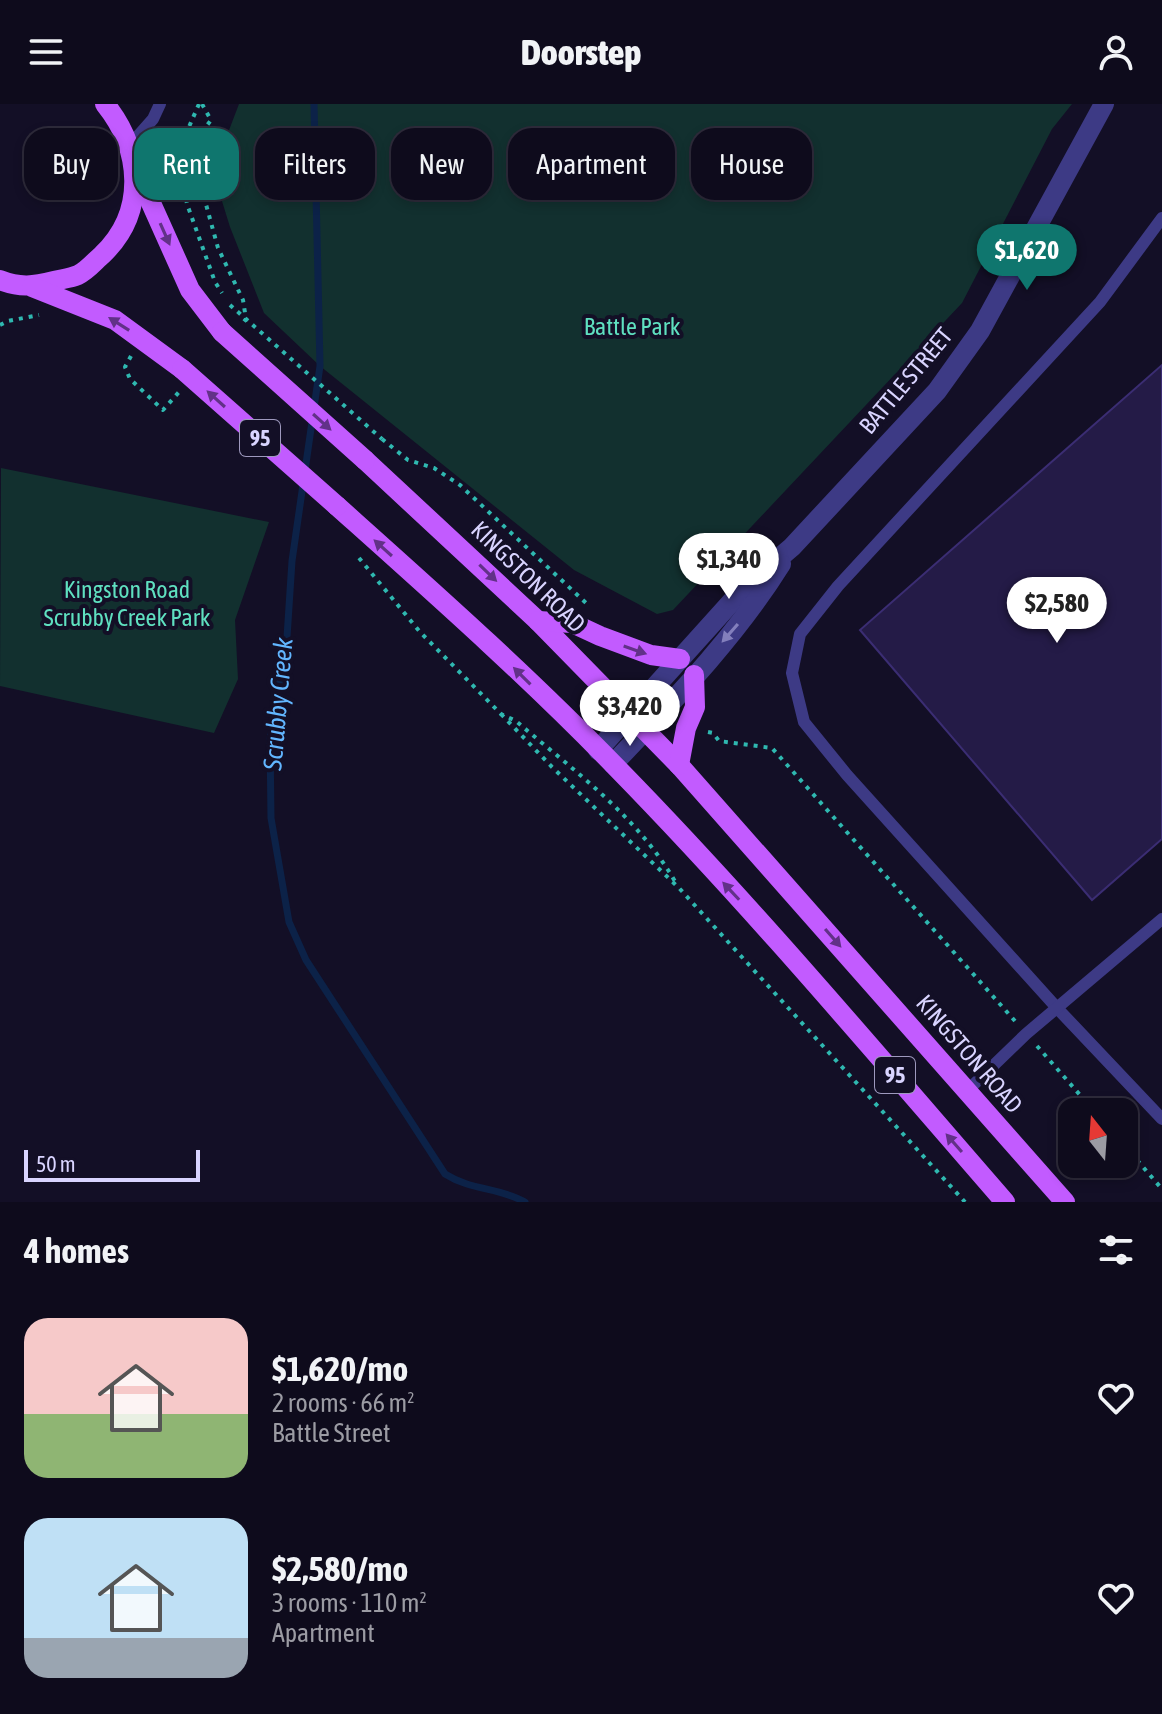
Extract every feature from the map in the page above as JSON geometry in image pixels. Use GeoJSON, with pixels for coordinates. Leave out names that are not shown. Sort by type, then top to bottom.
{"type":"FeatureCollection","features":[{"type":"Feature","properties":{"kind":"main road","name":"95"},"geometry":{"type":"LineString","coordinates":[[32,287],[81,274],[118,239],[134,199],[131,154],[118,121],[105,104]]}},
{"type":"Feature","properties":{"kind":"main road","name":"KINGSTON ROAD"},"geometry":{"type":"LineString","coordinates":[[131,154],[190,290],[222,332],[538,621],[679,765],[1065,1202]]}},
{"type":"Feature","properties":{"kind":"main road","name":"95"},"geometry":{"type":"LineString","coordinates":[[0,280],[32,287],[115,320],[182,369],[498,651],[606,757],[784,948],[1005,1202]]}},
{"type":"Feature","properties":{"kind":"main road"},"geometry":{"type":"LineString","coordinates":[[538,621],[572,623],[651,655],[680,659]]}},
{"type":"Feature","properties":{"kind":"main road"},"geometry":{"type":"LineString","coordinates":[[679,765],[686,728],[695,707],[694,675]]}},
{"type":"Feature","properties":{"kind":"street","name":"BATTLE STREET"},"geometry":{"type":"LineString","coordinates":[[638,723],[680,659],[744,588],[792,547],[956,367],[980,331],[1104,104]]}},
{"type":"Feature","properties":{"kind":"street","name":"BATTLE STREET"},"geometry":{"type":"LineString","coordinates":[[606,757],[638,723],[694,675],[758,602],[792,547]]}},
{"type":"Feature","properties":{"kind":"lane"},"geometry":{"type":"LineString","coordinates":[[131,154],[160,104]]}},
{"type":"Feature","properties":{"kind":"lane"},"geometry":{"type":"LineString","coordinates":[[1162,218],[1100,302],[838,586],[800,634],[792,673],[804,722],[847,775],[1057,1008],[1162,1119]]}},
{"type":"Feature","properties":{"kind":"lane"},"geometry":{"type":"LineString","coordinates":[[967,1091],[1026,1034],[1162,919]]}},
{"type":"Feature","properties":{"kind":"path"},"geometry":{"type":"LineString","coordinates":[[199,104],[178,152],[187,204],[215,282],[230,305],[408,460],[434,468],[460,485],[588,605]]}},
{"type":"Feature","properties":{"kind":"path"},"geometry":{"type":"LineString","coordinates":[[350,547],[420,632],[552,767],[679,888],[965,1202]]}},
{"type":"Feature","properties":{"kind":"path"},"geometry":{"type":"LineString","coordinates":[[501,714],[516,721],[615,806],[666,865],[679,888]]}},
{"type":"Feature","properties":{"kind":"path"},"geometry":{"type":"LineString","coordinates":[[686,728],[713,733],[719,741],[772,748],[1083,1098]]}},
{"type":"Feature","properties":{"kind":"path"},"geometry":{"type":"LineString","coordinates":[[1138,1161],[1162,1189]]}},
{"type":"Feature","properties":{"kind":"green space","name":"Battle Park"},"geometry":{"type":"Polygon","coordinates":[[[239,104],[1072,104],[1052,129],[962,303],[673,610],[657,614],[574,570],[320,366],[264,313],[222,200],[239,200],[239,128],[230,128],[239,104]]]}},
{"type":"Feature","properties":{"kind":"green space","name":"Kingston Road Scrubby Creek Park"},"geometry":{"type":"Polygon","coordinates":[[[1,468],[269,522],[235,620],[238,679],[214,733],[0,686],[1,468]]]}},
{"type":"Feature","properties":{"kind":"building"},"geometry":{"type":"Polygon","coordinates":[[[1162,365],[1162,839],[1092,900],[860,630],[1162,365]]]}},
{"type":"Feature","properties":{"kind":"waterway","name":"Scrubby Creek"},"geometry":{"type":"LineString","coordinates":[[314,104],[320,366],[292,561],[287,637],[270,739],[271,818],[289,922],[306,960],[445,1174],[525,1202]]}}]}
